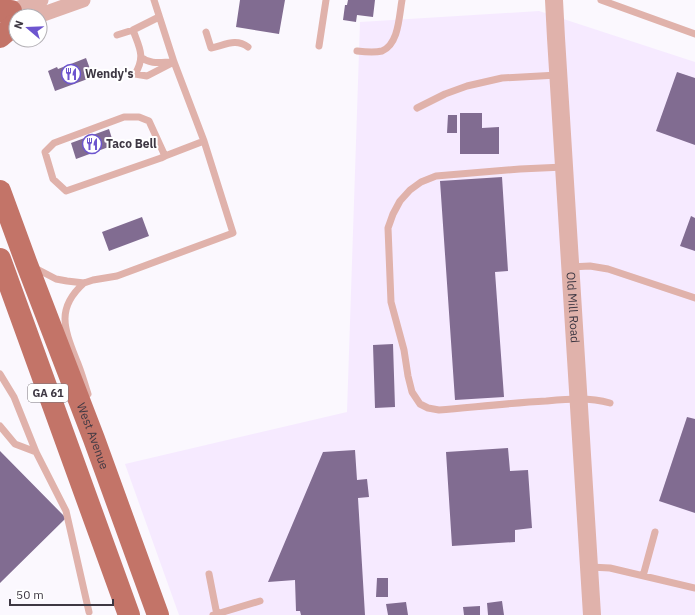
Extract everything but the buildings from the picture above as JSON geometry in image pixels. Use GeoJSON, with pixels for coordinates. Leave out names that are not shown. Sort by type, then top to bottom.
{"type":"FeatureCollection","features":[{"type":"Feature","properties":{"kind":"main road","name":"West Avenue"},"geometry":{"type":"LineString","coordinates":[[0,191],[94,439],[158,615]]}},
{"type":"Feature","properties":{"kind":"main road","name":"GA 61"},"geometry":{"type":"LineString","coordinates":[[0,259],[128,615]]}},
{"type":"Feature","properties":{"kind":"street"},"geometry":{"type":"LineString","coordinates":[[6,22],[41,0]]}},
{"type":"Feature","properties":{"kind":"street"},"geometry":{"type":"LineString","coordinates":[[48,12],[83,0]]}},
{"type":"Feature","properties":{"kind":"street","name":"Old Mill Road"},"geometry":{"type":"LineString","coordinates":[[554,0],[592,615]]}},
{"type":"Feature","properties":{"kind":"lane"},"geometry":{"type":"LineString","coordinates":[[94,439],[91,408],[81,372],[65,327],[68,303],[84,283],[92,280],[117,276],[233,233],[204,141],[174,62],[154,0]]}},
{"type":"Feature","properties":{"kind":"lane"},"geometry":{"type":"LineString","coordinates":[[319,46],[326,0]]}},
{"type":"Feature","properties":{"kind":"lane"},"geometry":{"type":"LineString","coordinates":[[357,51],[368,52],[382,50],[392,43],[396,36],[402,0]]}},
{"type":"Feature","properties":{"kind":"lane"},"geometry":{"type":"LineString","coordinates":[[601,0],[695,34]]}},
{"type":"Feature","properties":{"kind":"lane"},"geometry":{"type":"LineString","coordinates":[[117,35],[133,30],[159,17]]}},
{"type":"Feature","properties":{"kind":"lane"},"geometry":{"type":"LineString","coordinates":[[133,30],[141,54],[135,74],[147,76],[174,62]]}},
{"type":"Feature","properties":{"kind":"lane"},"geometry":{"type":"LineString","coordinates":[[206,32],[211,48],[236,42],[244,43],[248,47]]}},
{"type":"Feature","properties":{"kind":"lane"},"geometry":{"type":"LineString","coordinates":[[141,57],[148,62],[174,62]]}},
{"type":"Feature","properties":{"kind":"lane"},"geometry":{"type":"LineString","coordinates":[[417,108],[445,94],[467,86],[502,78],[558,75]]}},
{"type":"Feature","properties":{"kind":"lane"},"geometry":{"type":"LineString","coordinates":[[165,156],[149,121],[140,117],[124,117],[54,143],[45,152],[54,179],[66,191],[165,156],[204,141]]}},
{"type":"Feature","properties":{"kind":"lane"},"geometry":{"type":"LineString","coordinates":[[564,166],[436,176],[421,182],[410,190],[400,201],[392,214],[388,228],[391,302],[404,350],[412,392],[420,404],[428,408],[439,410],[523,402],[579,399],[599,400],[610,403]]}},
{"type":"Feature","properties":{"kind":"lane"},"geometry":{"type":"LineString","coordinates":[[26,262],[37,270],[56,279],[84,283]]}},
{"type":"Feature","properties":{"kind":"lane"},"geometry":{"type":"LineString","coordinates":[[570,267],[590,266],[608,269],[695,298]]}},
{"type":"Feature","properties":{"kind":"lane"},"geometry":{"type":"LineString","coordinates":[[0,374],[14,397],[36,452],[66,511],[89,612]]}},
{"type":"Feature","properties":{"kind":"lane"},"geometry":{"type":"LineString","coordinates":[[0,426],[15,444],[36,452]]}},
{"type":"Feature","properties":{"kind":"lane"},"geometry":{"type":"LineString","coordinates":[[643,576],[655,532]]}},
{"type":"Feature","properties":{"kind":"lane"},"geometry":{"type":"LineString","coordinates":[[588,567],[610,568],[695,588]]}},
{"type":"Feature","properties":{"kind":"lane"},"geometry":{"type":"LineString","coordinates":[[209,574],[216,615],[260,601]]}},
{"type":"Feature","properties":{"kind":"shaded area"},"geometry":{"type":"Polygon","coordinates":[[[539,11],[695,62],[695,615],[179,615],[125,464],[347,412],[360,22],[539,11]]]}},
{"type":"Feature","properties":{"kind":"place","name":"Wendy's"},"geometry":{"type":"Point","coordinates":[71,74]}},
{"type":"Feature","properties":{"kind":"place","name":"Taco Bell"},"geometry":{"type":"Point","coordinates":[92,144]}}]}
